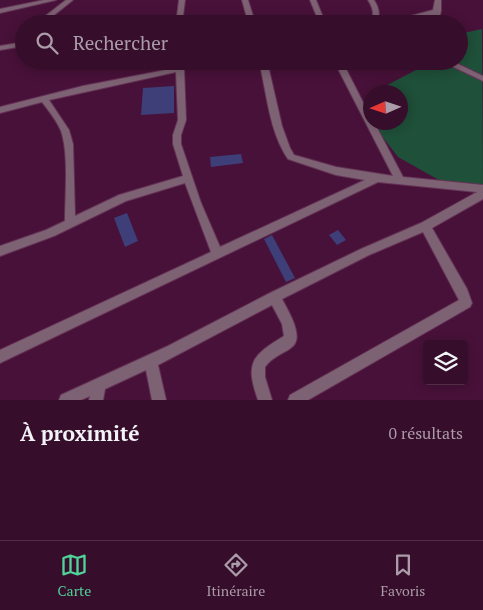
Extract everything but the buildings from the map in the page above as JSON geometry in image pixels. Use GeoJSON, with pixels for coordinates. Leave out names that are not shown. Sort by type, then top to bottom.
{"type":"FeatureCollection","features":[{"type":"Feature","properties":{"kind":"street"},"geometry":{"type":"LineString","coordinates":[[0,11],[53,0]]}},
{"type":"Feature","properties":{"kind":"street"},"geometry":{"type":"LineString","coordinates":[[50,15],[70,0]]}},
{"type":"Feature","properties":{"kind":"street"},"geometry":{"type":"LineString","coordinates":[[180,15],[182,0]]}},
{"type":"Feature","properties":{"kind":"street"},"geometry":{"type":"LineString","coordinates":[[245,0],[248,15]]}},
{"type":"Feature","properties":{"kind":"street"},"geometry":{"type":"LineString","coordinates":[[313,0],[319,15]]}},
{"type":"Feature","properties":{"kind":"street"},"geometry":{"type":"LineString","coordinates":[[371,0],[376,15]]}},
{"type":"Feature","properties":{"kind":"street"},"geometry":{"type":"LineString","coordinates":[[437,15],[438,0]]}},
{"type":"Feature","properties":{"kind":"street"},"geometry":{"type":"LineString","coordinates":[[425,15],[438,11]]}},
{"type":"Feature","properties":{"kind":"street"},"geometry":{"type":"LineString","coordinates":[[0,56],[2,47],[15,45]]}},
{"type":"Feature","properties":{"kind":"street"},"geometry":{"type":"LineString","coordinates":[[0,110],[160,70]]}},
{"type":"Feature","properties":{"kind":"street"},"geometry":{"type":"LineString","coordinates":[[180,70],[182,120],[177,135],[177,144],[217,254]]}},
{"type":"Feature","properties":{"kind":"street"},"geometry":{"type":"LineString","coordinates":[[265,70],[286,152],[291,157],[336,171],[377,178],[483,188]]}},
{"type":"Feature","properties":{"kind":"street"},"geometry":{"type":"LineString","coordinates":[[343,70],[399,179]]}},
{"type":"Feature","properties":{"kind":"street"},"geometry":{"type":"LineString","coordinates":[[464,70],[483,79]]}},
{"type":"Feature","properties":{"kind":"street"},"geometry":{"type":"LineString","coordinates":[[44,99],[65,130],[69,144],[70,223]]}},
{"type":"Feature","properties":{"kind":"street"},"geometry":{"type":"LineString","coordinates":[[0,251],[50,233],[123,198],[188,178]]}},
{"type":"Feature","properties":{"kind":"street"},"geometry":{"type":"LineString","coordinates":[[0,357],[377,178]]}},
{"type":"Feature","properties":{"kind":"street"},"geometry":{"type":"LineString","coordinates":[[66,400],[151,362],[365,252],[425,226],[483,194]]}},
{"type":"Feature","properties":{"kind":"street"},"geometry":{"type":"LineString","coordinates":[[295,400],[466,303],[460,286],[425,226]]}},
{"type":"Feature","properties":{"kind":"street"},"geometry":{"type":"LineString","coordinates":[[265,400],[257,377],[259,366],[263,357],[291,338],[288,324],[274,298]]}},
{"type":"Feature","properties":{"kind":"street"},"geometry":{"type":"LineString","coordinates":[[151,362],[159,400]]}},
{"type":"Feature","properties":{"kind":"street"},"geometry":{"type":"LineString","coordinates":[[96,400],[99,386]]}},
{"type":"Feature","properties":{"kind":"green space"},"geometry":{"type":"Polygon","coordinates":[[[482,29],[483,186],[446,184],[398,157],[377,130],[408,130],[408,85],[387,85],[416,70],[468,70],[468,32],[482,29]]]}}]}
